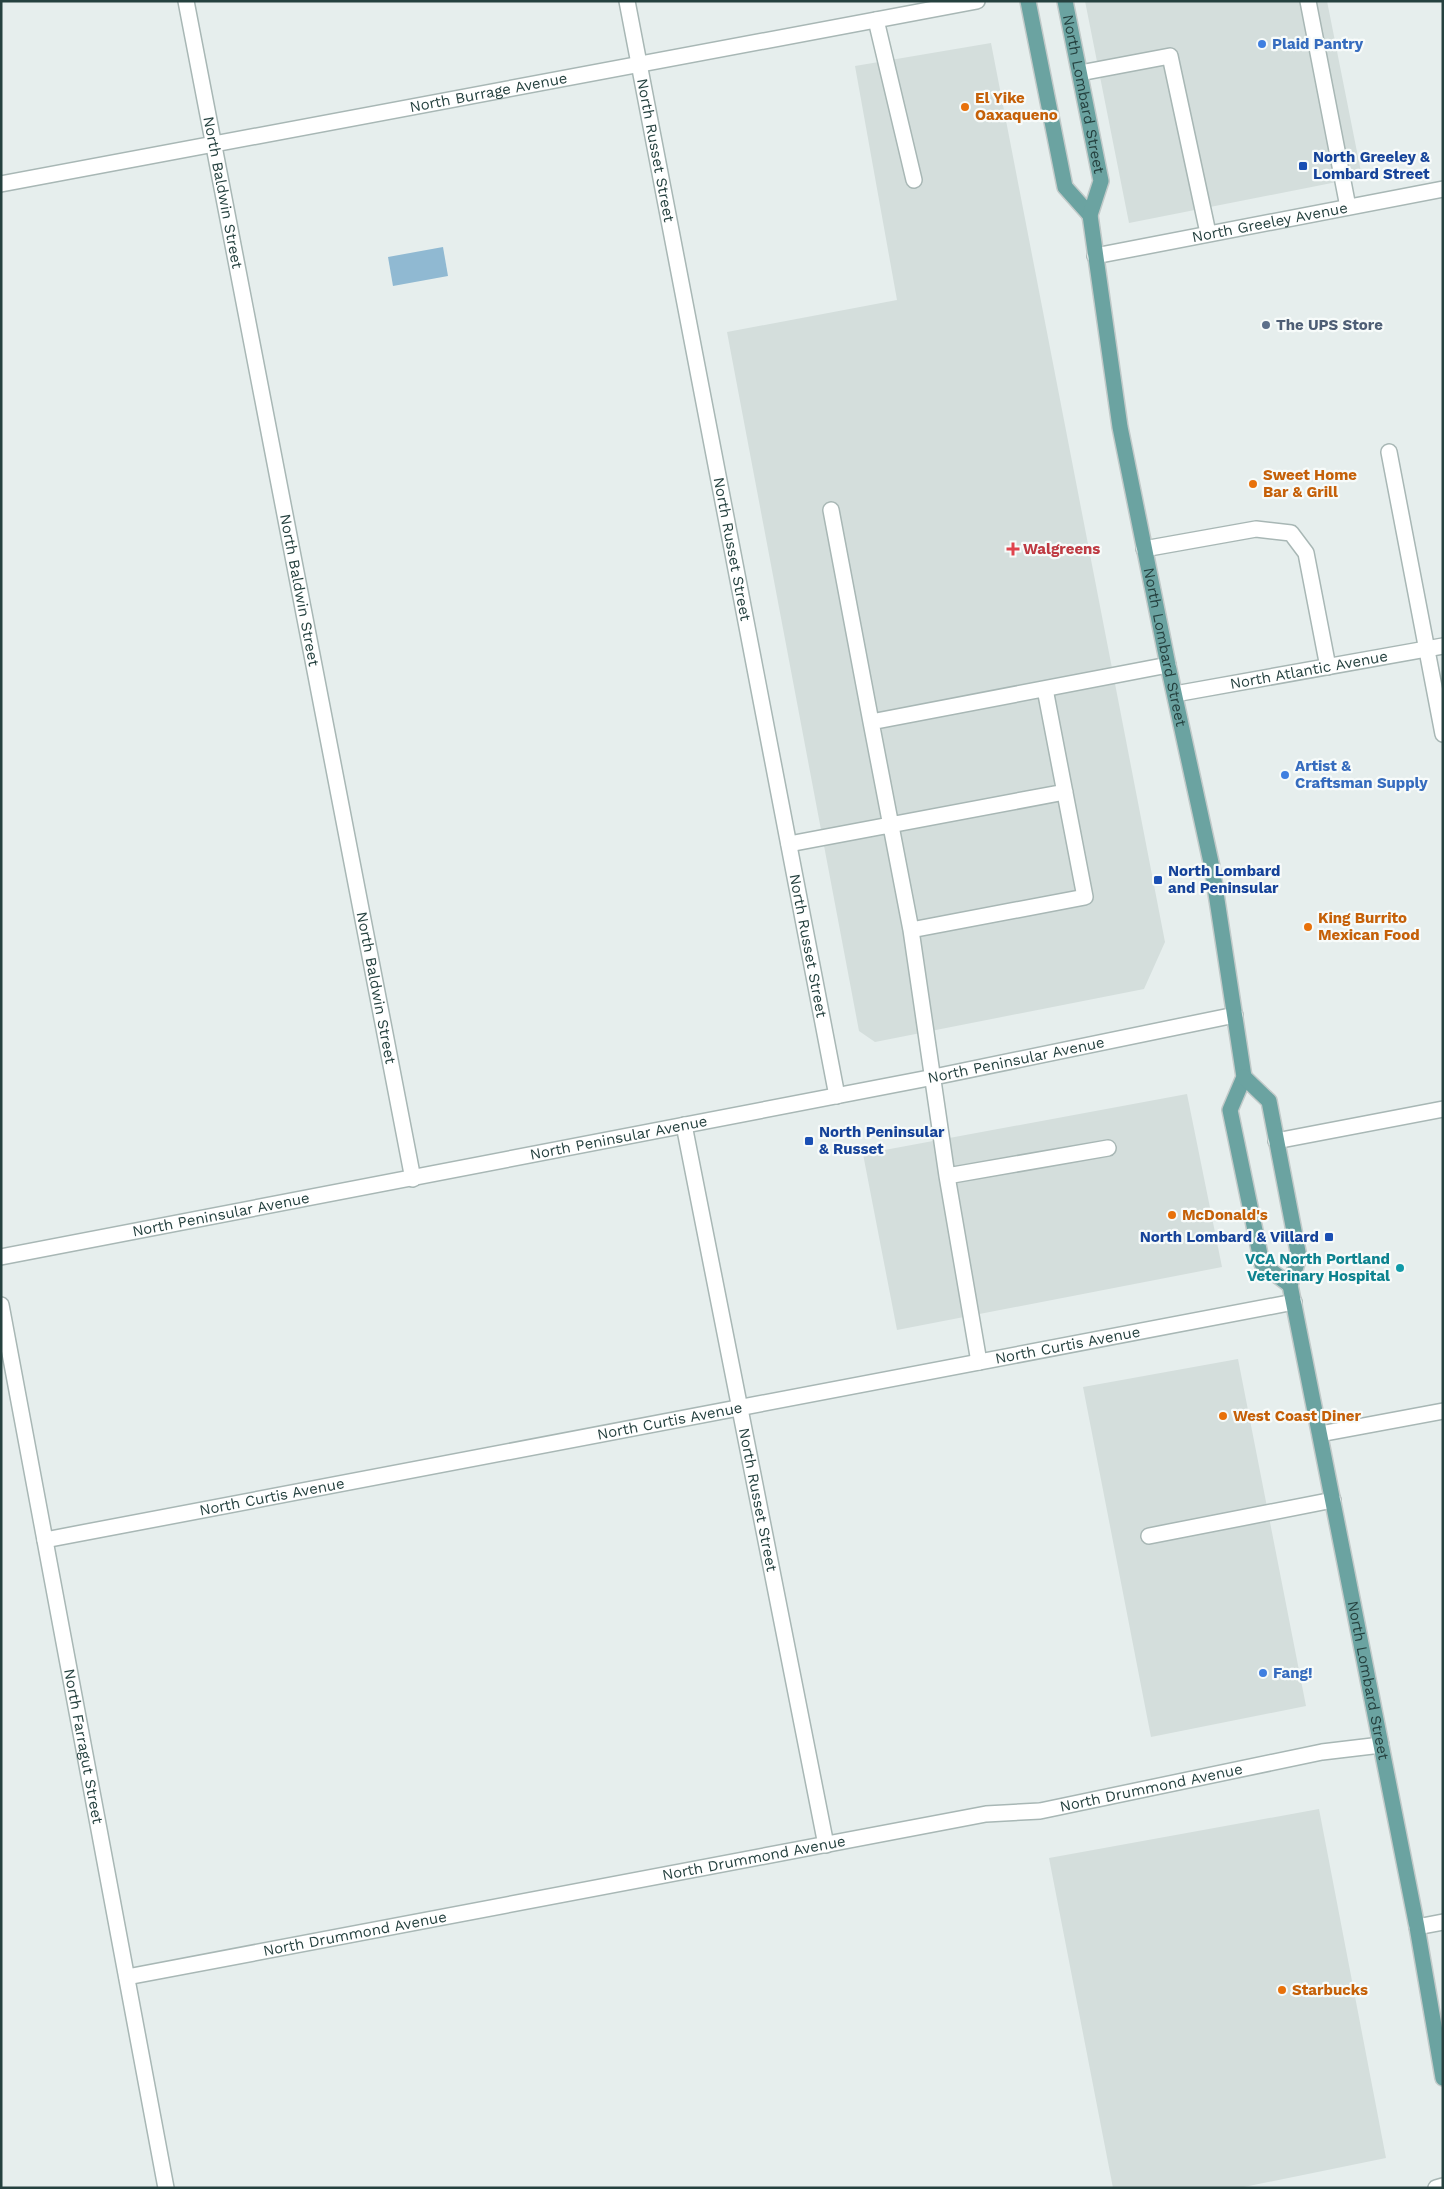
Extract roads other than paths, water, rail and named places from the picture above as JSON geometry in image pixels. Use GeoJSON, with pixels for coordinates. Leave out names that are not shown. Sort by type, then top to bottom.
{"type":"FeatureCollection","features":[{"type":"Feature","properties":{"kind":"main road"},"geometry":{"type":"LineString","coordinates":[[1028,1],[1065,187],[1090,215]]}},
{"type":"Feature","properties":{"kind":"main road","name":"North Lombard Street"},"geometry":{"type":"LineString","coordinates":[[1065,1],[1101,181],[1090,215],[1120,427],[1168,665],[1212,867],[1244,1077]]}},
{"type":"Feature","properties":{"kind":"main road"},"geometry":{"type":"LineString","coordinates":[[1244,1077],[1269,1101],[1276,1141],[1299,1257],[1290,1285],[1262,1264],[1230,1110],[1244,1077]]}},
{"type":"Feature","properties":{"kind":"main road","name":"North Lombard Street"},"geometry":{"type":"LineString","coordinates":[[1290,1285],[1381,1745],[1443,2078]]}},
{"type":"Feature","properties":{"kind":"street","name":"North Baldwin Street"},"geometry":{"type":"LineString","coordinates":[[186,1],[413,1178]]}},
{"type":"Feature","properties":{"kind":"street","name":"North Russet Street"},"geometry":{"type":"LineString","coordinates":[[627,1],[837,1096]]}},
{"type":"Feature","properties":{"kind":"street","name":"North Burrage Avenue"},"geometry":{"type":"LineString","coordinates":[[1,184],[977,1]]}},
{"type":"Feature","properties":{"kind":"street"},"geometry":{"type":"LineString","coordinates":[[1308,1],[1348,207]]}},
{"type":"Feature","properties":{"kind":"street"},"geometry":{"type":"LineString","coordinates":[[876,20],[914,180]]}},
{"type":"Feature","properties":{"kind":"street"},"geometry":{"type":"LineString","coordinates":[[1080,73],[1170,56],[1208,234]]}},
{"type":"Feature","properties":{"kind":"street","name":"North Greeley Avenue"},"geometry":{"type":"LineString","coordinates":[[1095,256],[1443,189]]}},
{"type":"Feature","properties":{"kind":"street"},"geometry":{"type":"LineString","coordinates":[[1389,452],[1443,734]]}},
{"type":"Feature","properties":{"kind":"street"},"geometry":{"type":"LineString","coordinates":[[831,510],[911,930],[948,1176],[979,1362]]}},
{"type":"Feature","properties":{"kind":"street"},"geometry":{"type":"LineString","coordinates":[[1144,549],[1256,529],[1291,533],[1306,553],[1328,668]]}},
{"type":"Feature","properties":{"kind":"street","name":"North Atlantic Avenue"},"geometry":{"type":"LineString","coordinates":[[1175,694],[1443,646]]}},
{"type":"Feature","properties":{"kind":"street"},"geometry":{"type":"LineString","coordinates":[[871,722],[1168,665]]}},
{"type":"Feature","properties":{"kind":"street"},"geometry":{"type":"LineString","coordinates":[[911,930],[1084,897],[1045,689]]}},
{"type":"Feature","properties":{"kind":"street"},"geometry":{"type":"LineString","coordinates":[[789,844],[1065,792]]}},
{"type":"Feature","properties":{"kind":"street","name":"North Peninsular Avenue"},"geometry":{"type":"LineString","coordinates":[[1,1257],[837,1096],[1236,1016]]}},
{"type":"Feature","properties":{"kind":"street"},"geometry":{"type":"LineString","coordinates":[[1276,1141],[1443,1108]]}},
{"type":"Feature","properties":{"kind":"street","name":"North Russet Street"},"geometry":{"type":"LineString","coordinates":[[684,1125],[826,1845]]}},
{"type":"Feature","properties":{"kind":"street"},"geometry":{"type":"LineString","coordinates":[[948,1176],[1108,1148]]}},
{"type":"Feature","properties":{"kind":"street","name":"North Curtis Avenue"},"geometry":{"type":"LineString","coordinates":[[46,1540],[1294,1302]]}},
{"type":"Feature","properties":{"kind":"street","name":"North Farragut Street"},"geometry":{"type":"LineString","coordinates":[[1,1305],[166,2188]]}},
{"type":"Feature","properties":{"kind":"street"},"geometry":{"type":"LineString","coordinates":[[1320,1434],[1443,1411]]}},
{"type":"Feature","properties":{"kind":"street"},"geometry":{"type":"LineString","coordinates":[[1149,1536],[1333,1500]]}},
{"type":"Feature","properties":{"kind":"street","name":"North Drummond Avenue"},"geometry":{"type":"LineString","coordinates":[[127,1977],[986,1814],[1040,1811],[1322,1752],[1381,1745]]}},
{"type":"Feature","properties":{"kind":"street"},"geometry":{"type":"LineString","coordinates":[[1416,1927],[1443,1922]]}},
{"type":"Feature","properties":{"kind":"street"},"geometry":{"type":"LineString","coordinates":[[1436,2188],[1443,2186]]}},
{"type":"Feature","properties":{"kind":"water"},"geometry":{"type":"Polygon","coordinates":[[[443,247],[448,276],[393,286],[388,257],[443,247]]]}},
{"type":"Feature","properties":{"kind":"place","name":"Plaid Pantry"},"geometry":{"type":"Point","coordinates":[1262,44]}},
{"type":"Feature","properties":{"kind":"place","name":"El Yike Oaxaqueno"},"geometry":{"type":"Point","coordinates":[965,107]}},
{"type":"Feature","properties":{"kind":"place","name":"North Greeley & Lombard Street"},"geometry":{"type":"Point","coordinates":[1303,166]}},
{"type":"Feature","properties":{"kind":"place","name":"The UPS Store"},"geometry":{"type":"Point","coordinates":[1266,325]}},
{"type":"Feature","properties":{"kind":"place","name":"Sweet Home Bar & Grill"},"geometry":{"type":"Point","coordinates":[1253,484]}},
{"type":"Feature","properties":{"kind":"place","name":"Walgreens"},"geometry":{"type":"Point","coordinates":[1013,549]}},
{"type":"Feature","properties":{"kind":"place","name":"Artist & Craftsman Supply"},"geometry":{"type":"Point","coordinates":[1285,775]}},
{"type":"Feature","properties":{"kind":"place","name":"North Lombard and Peninsular"},"geometry":{"type":"Point","coordinates":[1158,880]}},
{"type":"Feature","properties":{"kind":"place","name":"King Burrito Mexican Food"},"geometry":{"type":"Point","coordinates":[1308,927]}},
{"type":"Feature","properties":{"kind":"place","name":"North Peninsular & Russet"},"geometry":{"type":"Point","coordinates":[809,1141]}},
{"type":"Feature","properties":{"kind":"place","name":"McDonald's"},"geometry":{"type":"Point","coordinates":[1172,1215]}},
{"type":"Feature","properties":{"kind":"place","name":"North Lombard & Villard"},"geometry":{"type":"Point","coordinates":[1329,1237]}},
{"type":"Feature","properties":{"kind":"place","name":"VCA North Portland Veterinary Hospital"},"geometry":{"type":"Point","coordinates":[1400,1268]}},
{"type":"Feature","properties":{"kind":"place","name":"West Coast Diner"},"geometry":{"type":"Point","coordinates":[1223,1416]}},
{"type":"Feature","properties":{"kind":"place","name":"Fang!"},"geometry":{"type":"Point","coordinates":[1263,1673]}},
{"type":"Feature","properties":{"kind":"place","name":"Starbucks"},"geometry":{"type":"Point","coordinates":[1282,1990]}}]}
